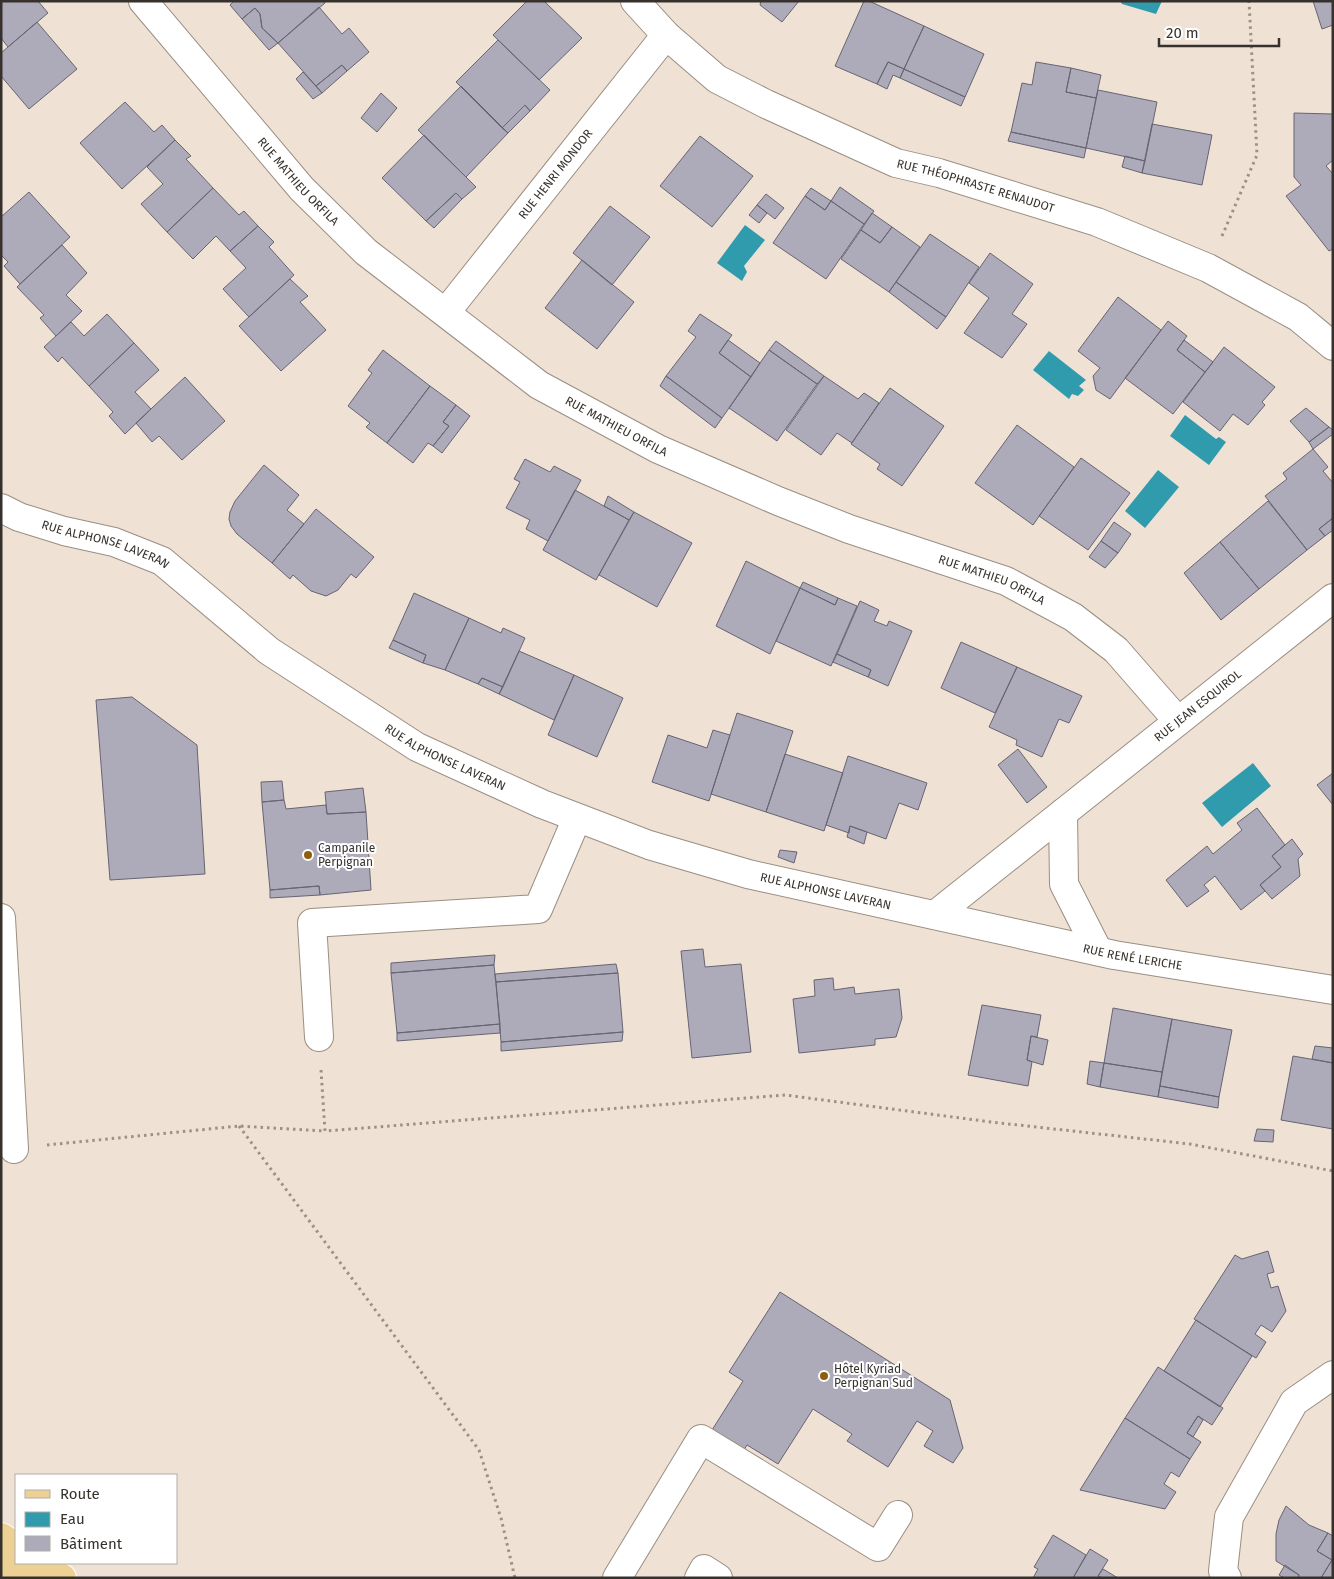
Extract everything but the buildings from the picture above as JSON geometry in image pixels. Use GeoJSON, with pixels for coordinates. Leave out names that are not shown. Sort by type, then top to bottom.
{"type":"FeatureCollection","features":[{"type":"Feature","properties":{"kind":"main road"},"geometry":{"type":"LineString","coordinates":[[1,1537],[15,1546]]}},
{"type":"Feature","properties":{"kind":"main road"},"geometry":{"type":"LineString","coordinates":[[1,1559],[31,1578]]}},
{"type":"Feature","properties":{"kind":"main road"},"geometry":{"type":"LineString","coordinates":[[41,1564],[62,1578]]}},
{"type":"Feature","properties":{"kind":"street","name":"RUE MATHIEU ORFILA"},"geometry":{"type":"LineString","coordinates":[[143,1],[302,189],[366,252],[539,385],[658,449],[778,501],[848,529],[1006,581],[1073,617],[1116,650],[1178,721]]}},
{"type":"Feature","properties":{"kind":"street","name":"RUE THÉOPHRASTE RENAUDOT"},"geometry":{"type":"LineString","coordinates":[[635,1],[666,35],[717,79],[766,104],[896,163],[939,173],[1098,222],[1208,268],[1298,317],[1333,346]]}},
{"type":"Feature","properties":{"kind":"street","name":"RUE HENRI MONDOR"},"geometry":{"type":"LineString","coordinates":[[446,312],[666,35]]}},
{"type":"Feature","properties":{"kind":"street","name":"RUE ALPHONSE LAVERAN"},"geometry":{"type":"LineString","coordinates":[[1,508],[19,517],[64,531],[114,542],[162,561],[269,651],[417,746],[499,785],[649,845],[748,874],[935,915]]}},
{"type":"Feature","properties":{"kind":"street","name":"RUE JEAN ESQUIROL"},"geometry":{"type":"LineString","coordinates":[[935,915],[1333,598]]}},
{"type":"Feature","properties":{"kind":"street"},"geometry":{"type":"LineString","coordinates":[[1063,812],[1064,884],[1098,951]]}},
{"type":"Feature","properties":{"kind":"street"},"geometry":{"type":"LineString","coordinates":[[319,1037],[312,923],[538,910],[578,818]]}},
{"type":"Feature","properties":{"kind":"street","name":"RUE RENÉ LERICHE"},"geometry":{"type":"LineString","coordinates":[[935,915],[1098,951],[1333,990]]}},
{"type":"Feature","properties":{"kind":"street"},"geometry":{"type":"LineString","coordinates":[[1,918],[14,1148]]}},
{"type":"Feature","properties":{"kind":"street"},"geometry":{"type":"LineString","coordinates":[[1227,1578],[1223,1571],[1229,1517],[1294,1402],[1333,1375]]}},
{"type":"Feature","properties":{"kind":"street"},"geometry":{"type":"LineString","coordinates":[[617,1578],[701,1440],[878,1547],[898,1515]]}},
{"type":"Feature","properties":{"kind":"street"},"geometry":{"type":"LineString","coordinates":[[699,1578],[704,1569],[718,1578]]}},
{"type":"Feature","properties":{"kind":"path"},"geometry":{"type":"LineString","coordinates":[[1208,268],[1257,155],[1249,1]]}},
{"type":"Feature","properties":{"kind":"path"},"geometry":{"type":"LineString","coordinates":[[319,1037],[325,1132]]}},
{"type":"Feature","properties":{"kind":"path"},"geometry":{"type":"LineString","coordinates":[[14,1148],[239,1126],[325,1132],[785,1095],[991,1122],[1190,1144],[1333,1171]]}},
{"type":"Feature","properties":{"kind":"path"},"geometry":{"type":"LineString","coordinates":[[239,1126],[480,1450],[515,1578]]}},
{"type":"Feature","properties":{"kind":"water"},"geometry":{"type":"Polygon","coordinates":[[[1120,1],[1162,1],[1156,14],[1122,4],[1120,1]]]}},
{"type":"Feature","properties":{"kind":"water"},"geometry":{"type":"Polygon","coordinates":[[[745,225],[765,240],[744,266],[747,272],[742,281],[717,263],[745,225]]]}},
{"type":"Feature","properties":{"kind":"water"},"geometry":{"type":"Polygon","coordinates":[[[1049,351],[1086,380],[1079,386],[1084,390],[1078,396],[1072,394],[1069,399],[1033,370],[1049,351]]]}},
{"type":"Feature","properties":{"kind":"water"},"geometry":{"type":"Polygon","coordinates":[[[1185,415],[1216,439],[1219,437],[1226,442],[1209,465],[1170,436],[1185,415]]]}},
{"type":"Feature","properties":{"kind":"water"},"geometry":{"type":"Polygon","coordinates":[[[1158,470],[1179,487],[1145,528],[1125,511],[1158,470]]]}},
{"type":"Feature","properties":{"kind":"water"},"geometry":{"type":"Polygon","coordinates":[[[1253,763],[1271,786],[1222,827],[1202,803],[1253,763]]]}},
{"type":"Feature","properties":{"kind":"place","name":"Campanile Perpignan"},"geometry":{"type":"Point","coordinates":[308,855]}},
{"type":"Feature","properties":{"kind":"place","name":"Hôtel Kyriad Perpignan Sud"},"geometry":{"type":"Point","coordinates":[824,1376]}}]}
